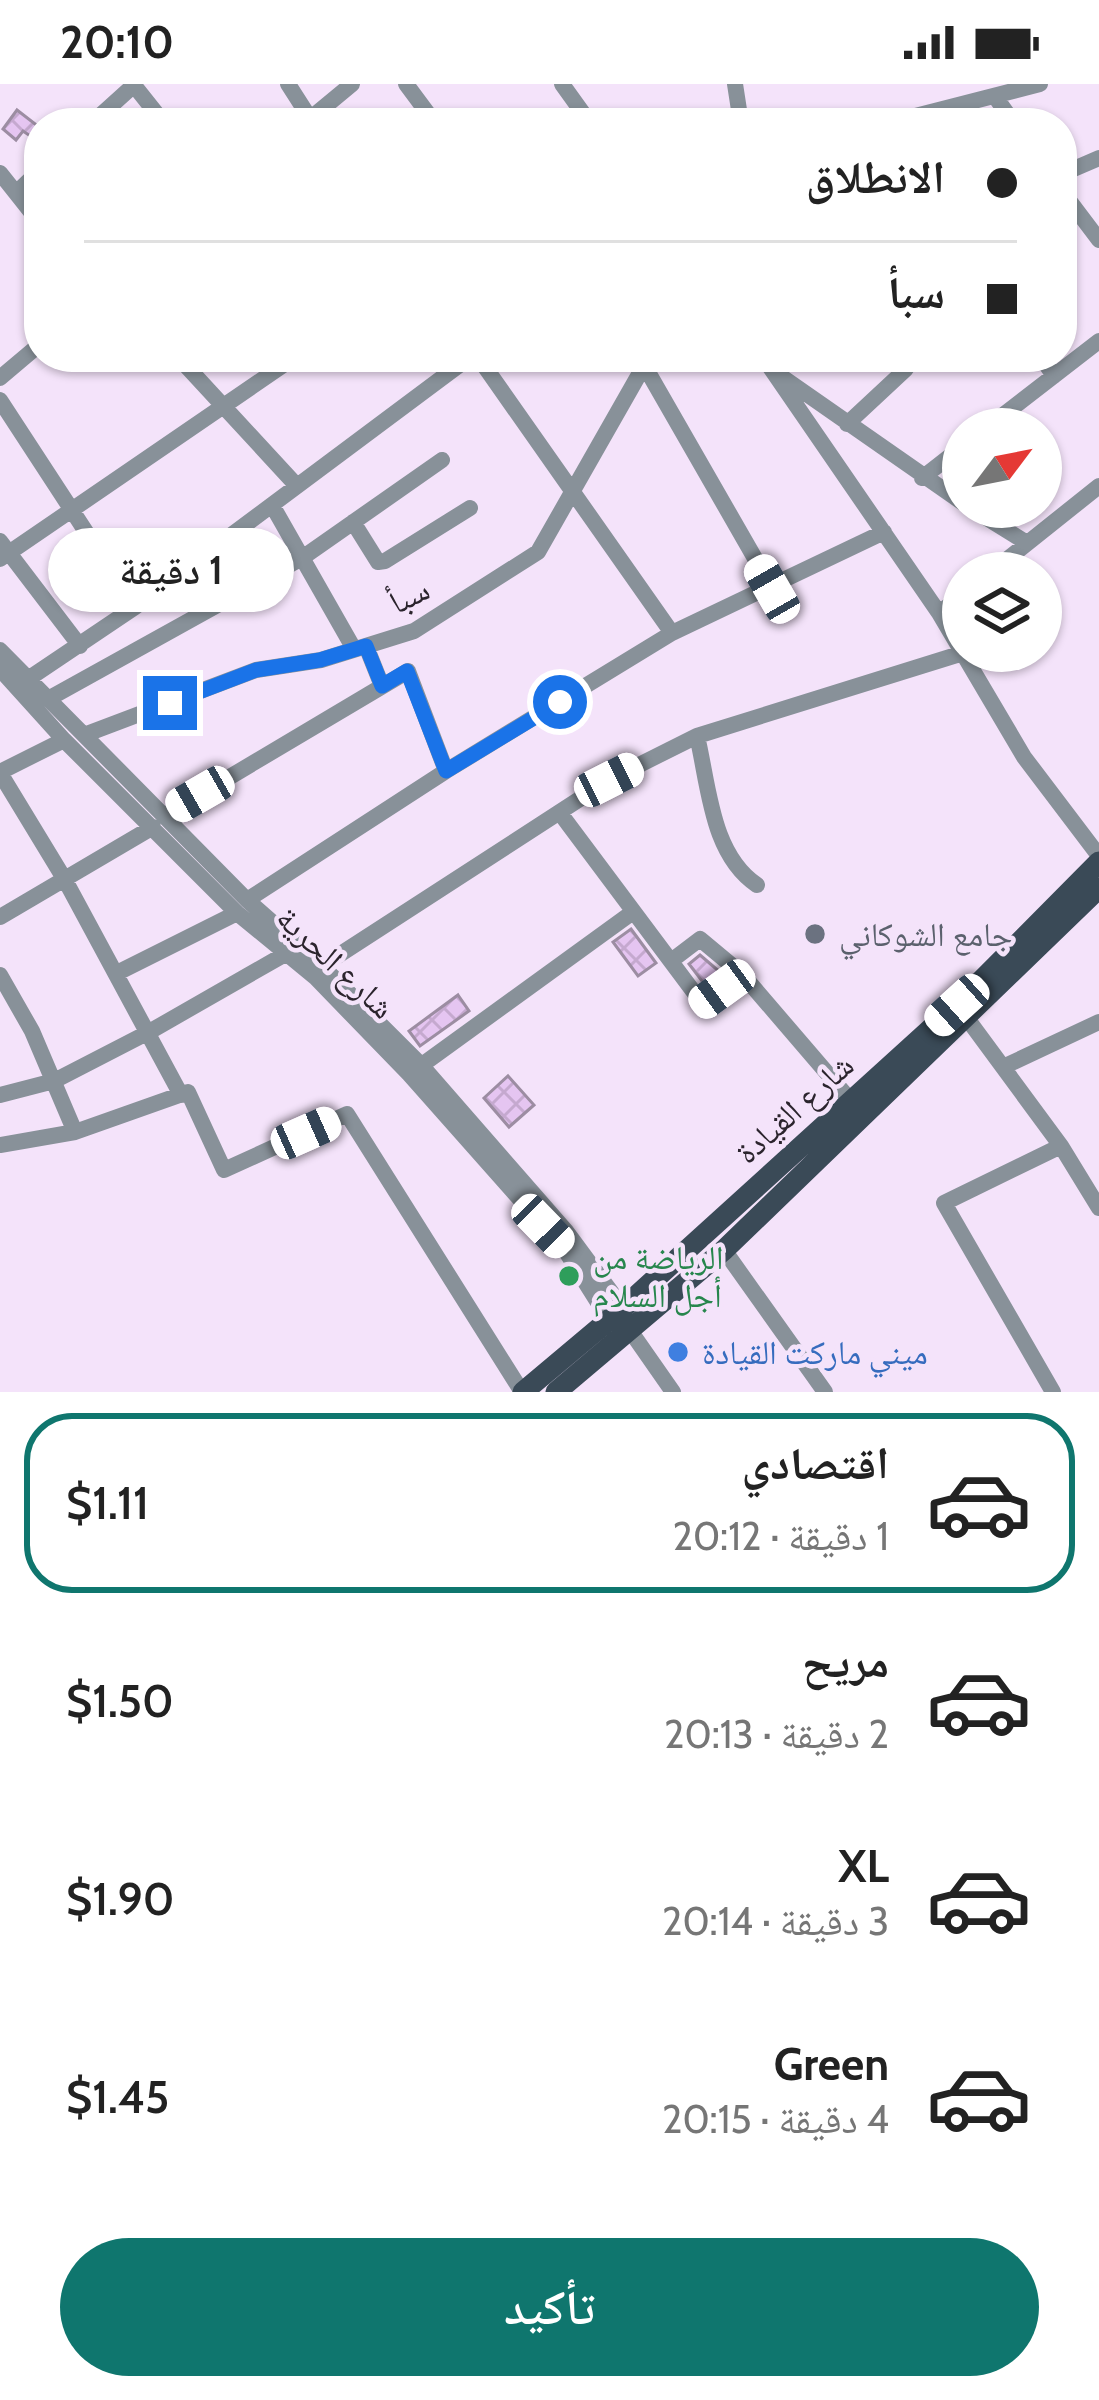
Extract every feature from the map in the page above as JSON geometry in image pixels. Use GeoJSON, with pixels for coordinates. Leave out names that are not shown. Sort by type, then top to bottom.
{"type":"FeatureCollection","features":[{"type":"Feature","properties":{"kind":"main road","name":"شارع القيادة"},"geometry":{"type":"LineString","coordinates":[[556,1392],[619,1323],[957,1005],[1099,859]]}},
{"type":"Feature","properties":{"kind":"main road","name":"شارع القيادة"},"geometry":{"type":"LineString","coordinates":[[522,1392],[724,1250],[1099,888]]}},
{"type":"Feature","properties":{"kind":"street"},"geometry":{"type":"LineString","coordinates":[[108,108],[133,84],[152,108]]}},
{"type":"Feature","properties":{"kind":"street"},"geometry":{"type":"LineString","coordinates":[[325,108],[352,84]]}},
{"type":"Feature","properties":{"kind":"street"},"geometry":{"type":"LineString","coordinates":[[953,108],[1040,84]]}},
{"type":"Feature","properties":{"kind":"street"},"geometry":{"type":"LineString","coordinates":[[996,98],[1003,108]]}},
{"type":"Feature","properties":{"kind":"street"},"geometry":{"type":"LineString","coordinates":[[0,173],[24,203]]}},
{"type":"Feature","properties":{"kind":"street"},"geometry":{"type":"LineString","coordinates":[[16,193],[24,186]]}},
{"type":"Feature","properties":{"kind":"street"},"geometry":{"type":"LineString","coordinates":[[1077,211],[1099,240]]}},
{"type":"Feature","properties":{"kind":"street"},"geometry":{"type":"LineString","coordinates":[[0,378],[24,358]]}},
{"type":"Feature","properties":{"kind":"street"},"geometry":{"type":"LineString","coordinates":[[192,372],[297,486]]}},
{"type":"Feature","properties":{"kind":"street"},"geometry":{"type":"LineString","coordinates":[[80,646],[3,551],[72,511],[273,372]]}},
{"type":"Feature","properties":{"kind":"street"},"geometry":{"type":"LineString","coordinates":[[28,679],[135,607],[453,372]]}},
{"type":"Feature","properties":{"kind":"street"},"geometry":{"type":"LineString","coordinates":[[485,372],[574,489],[672,633]]}},
{"type":"Feature","properties":{"kind":"street","name":"سبأ"},"geometry":{"type":"LineString","coordinates":[[84,735],[256,670],[320,660],[414,631],[538,552],[640,372]]}},
{"type":"Feature","properties":{"kind":"street"},"geometry":{"type":"LineString","coordinates":[[652,372],[772,589]]}},
{"type":"Feature","properties":{"kind":"street"},"geometry":{"type":"LineString","coordinates":[[789,372],[942,619]]}},
{"type":"Feature","properties":{"kind":"street"},"geometry":{"type":"LineString","coordinates":[[793,372],[847,424],[942,490]]}},
{"type":"Feature","properties":{"kind":"street"},"geometry":{"type":"LineString","coordinates":[[847,424],[903,372]]}},
{"type":"Feature","properties":{"kind":"street"},"geometry":{"type":"LineString","coordinates":[[1051,372],[1054,376]]}},
{"type":"Feature","properties":{"kind":"street"},"geometry":{"type":"LineString","coordinates":[[1012,408],[1059,372]]}},
{"type":"Feature","properties":{"kind":"street"},"geometry":{"type":"LineString","coordinates":[[0,400],[135,607]]}},
{"type":"Feature","properties":{"kind":"street"},"geometry":{"type":"LineString","coordinates":[[48,699],[302,558],[442,460]]}},
{"type":"Feature","properties":{"kind":"street"},"geometry":{"type":"LineString","coordinates":[[922,478],[942,462]]}},
{"type":"Feature","properties":{"kind":"street"},"geometry":{"type":"LineString","coordinates":[[1016,552],[1099,486]]}},
{"type":"Feature","properties":{"kind":"street"},"geometry":{"type":"LineString","coordinates":[[272,505],[382,686]]}},
{"type":"Feature","properties":{"kind":"street"},"geometry":{"type":"LineString","coordinates":[[353,522],[379,562],[470,508]]}},
{"type":"Feature","properties":{"kind":"street"},"geometry":{"type":"LineString","coordinates":[[1003,528],[1027,543]]}},
{"type":"Feature","properties":{"kind":"street"},"geometry":{"type":"LineString","coordinates":[[117,973],[242,906],[446,771],[672,633],[884,532]]}},
{"type":"Feature","properties":{"kind":"street"},"geometry":{"type":"LineString","coordinates":[[0,650],[84,735],[159,821]]}},
{"type":"Feature","properties":{"kind":"street"},"geometry":{"type":"LineString","coordinates":[[322,966],[609,780],[697,736],[942,660]]}},
{"type":"Feature","properties":{"kind":"street","name":"شارع الحرية"},"geometry":{"type":"LineString","coordinates":[[0,669],[64,740],[159,821],[287,953],[416,1070]]}},
{"type":"Feature","properties":{"kind":"street"},"geometry":{"type":"LineString","coordinates":[[0,917],[407,671],[446,771]]}},
{"type":"Feature","properties":{"kind":"street"},"geometry":{"type":"LineString","coordinates":[[974,672],[1024,757],[1099,859]]}},
{"type":"Feature","properties":{"kind":"street"},"geometry":{"type":"LineString","coordinates":[[697,736],[721,841],[737,872],[757,885]]}},
{"type":"Feature","properties":{"kind":"street"},"geometry":{"type":"LineString","coordinates":[[64,740],[0,772],[117,973],[181,1095]]}},
{"type":"Feature","properties":{"kind":"street"},"geometry":{"type":"LineString","coordinates":[[560,813],[702,1003],[742,974]]}},
{"type":"Feature","properties":{"kind":"street"},"geometry":{"type":"LineString","coordinates":[[242,906],[322,966],[566,1231],[659,1392]]}},
{"type":"Feature","properties":{"kind":"street"},"geometry":{"type":"LineString","coordinates":[[416,1070],[633,912]]}},
{"type":"Feature","properties":{"kind":"street"},"geometry":{"type":"LineString","coordinates":[[671,961],[700,939],[742,974],[851,1101]]}},
{"type":"Feature","properties":{"kind":"street"},"geometry":{"type":"LineString","coordinates":[[0,1095],[54,1081],[287,953]]}},
{"type":"Feature","properties":{"kind":"street"},"geometry":{"type":"LineString","coordinates":[[0,975],[32,1031],[75,1132]]}},
{"type":"Feature","properties":{"kind":"street"},"geometry":{"type":"LineString","coordinates":[[966,1017],[1061,1146],[1099,1208]]}},
{"type":"Feature","properties":{"kind":"street"},"geometry":{"type":"LineString","coordinates":[[1003,1067],[1099,1022]]}},
{"type":"Feature","properties":{"kind":"street"},"geometry":{"type":"LineString","coordinates":[[0,1145],[75,1132],[188,1092],[224,1170],[347,1114],[522,1392]]}},
{"type":"Feature","properties":{"kind":"street"},"geometry":{"type":"LineString","coordinates":[[1053,1392],[944,1204],[1061,1146]]}},
{"type":"Feature","properties":{"kind":"street"},"geometry":{"type":"LineString","coordinates":[[724,1250],[826,1392]]}},
{"type":"Feature","properties":{"kind":"street"},"geometry":{"type":"LineString","coordinates":[[619,1323],[673,1392]]}},
{"type":"Feature","properties":{"kind":"building"},"geometry":{"type":"Polygon","coordinates":[[[17,110],[24,115],[24,132],[16,140],[3,129],[17,110]]]}},
{"type":"Feature","properties":{"kind":"building"},"geometry":{"type":"Polygon","coordinates":[[[631,929],[656,963],[638,976],[613,942],[631,929]]]}},
{"type":"Feature","properties":{"kind":"building"},"geometry":{"type":"Polygon","coordinates":[[[700,955],[721,973],[705,985],[689,964],[700,955]]]}},
{"type":"Feature","properties":{"kind":"building"},"geometry":{"type":"Polygon","coordinates":[[[458,995],[469,1011],[420,1046],[409,1031],[458,995]]]}},
{"type":"Feature","properties":{"kind":"building"},"geometry":{"type":"Polygon","coordinates":[[[508,1076],[534,1105],[509,1127],[484,1098],[508,1076]]]}},
{"type":"Feature","properties":{"kind":"place","name":"جامع الشوكاني"},"geometry":{"type":"Point","coordinates":[815,934]}},
{"type":"Feature","properties":{"kind":"place","name":"الرياضة من أجل السلام"},"geometry":{"type":"Point","coordinates":[569,1276]}},
{"type":"Feature","properties":{"kind":"place","name":"ميني ماركت القيادة"},"geometry":{"type":"Point","coordinates":[678,1352]}},
{"type":"Feature","properties":{"kind":"route"},"geometry":{"type":"LineString","coordinates":[[170,703],[256,670],[320,660],[366,646],[382,686],[407,671],[446,771],[560,702]]}}]}
